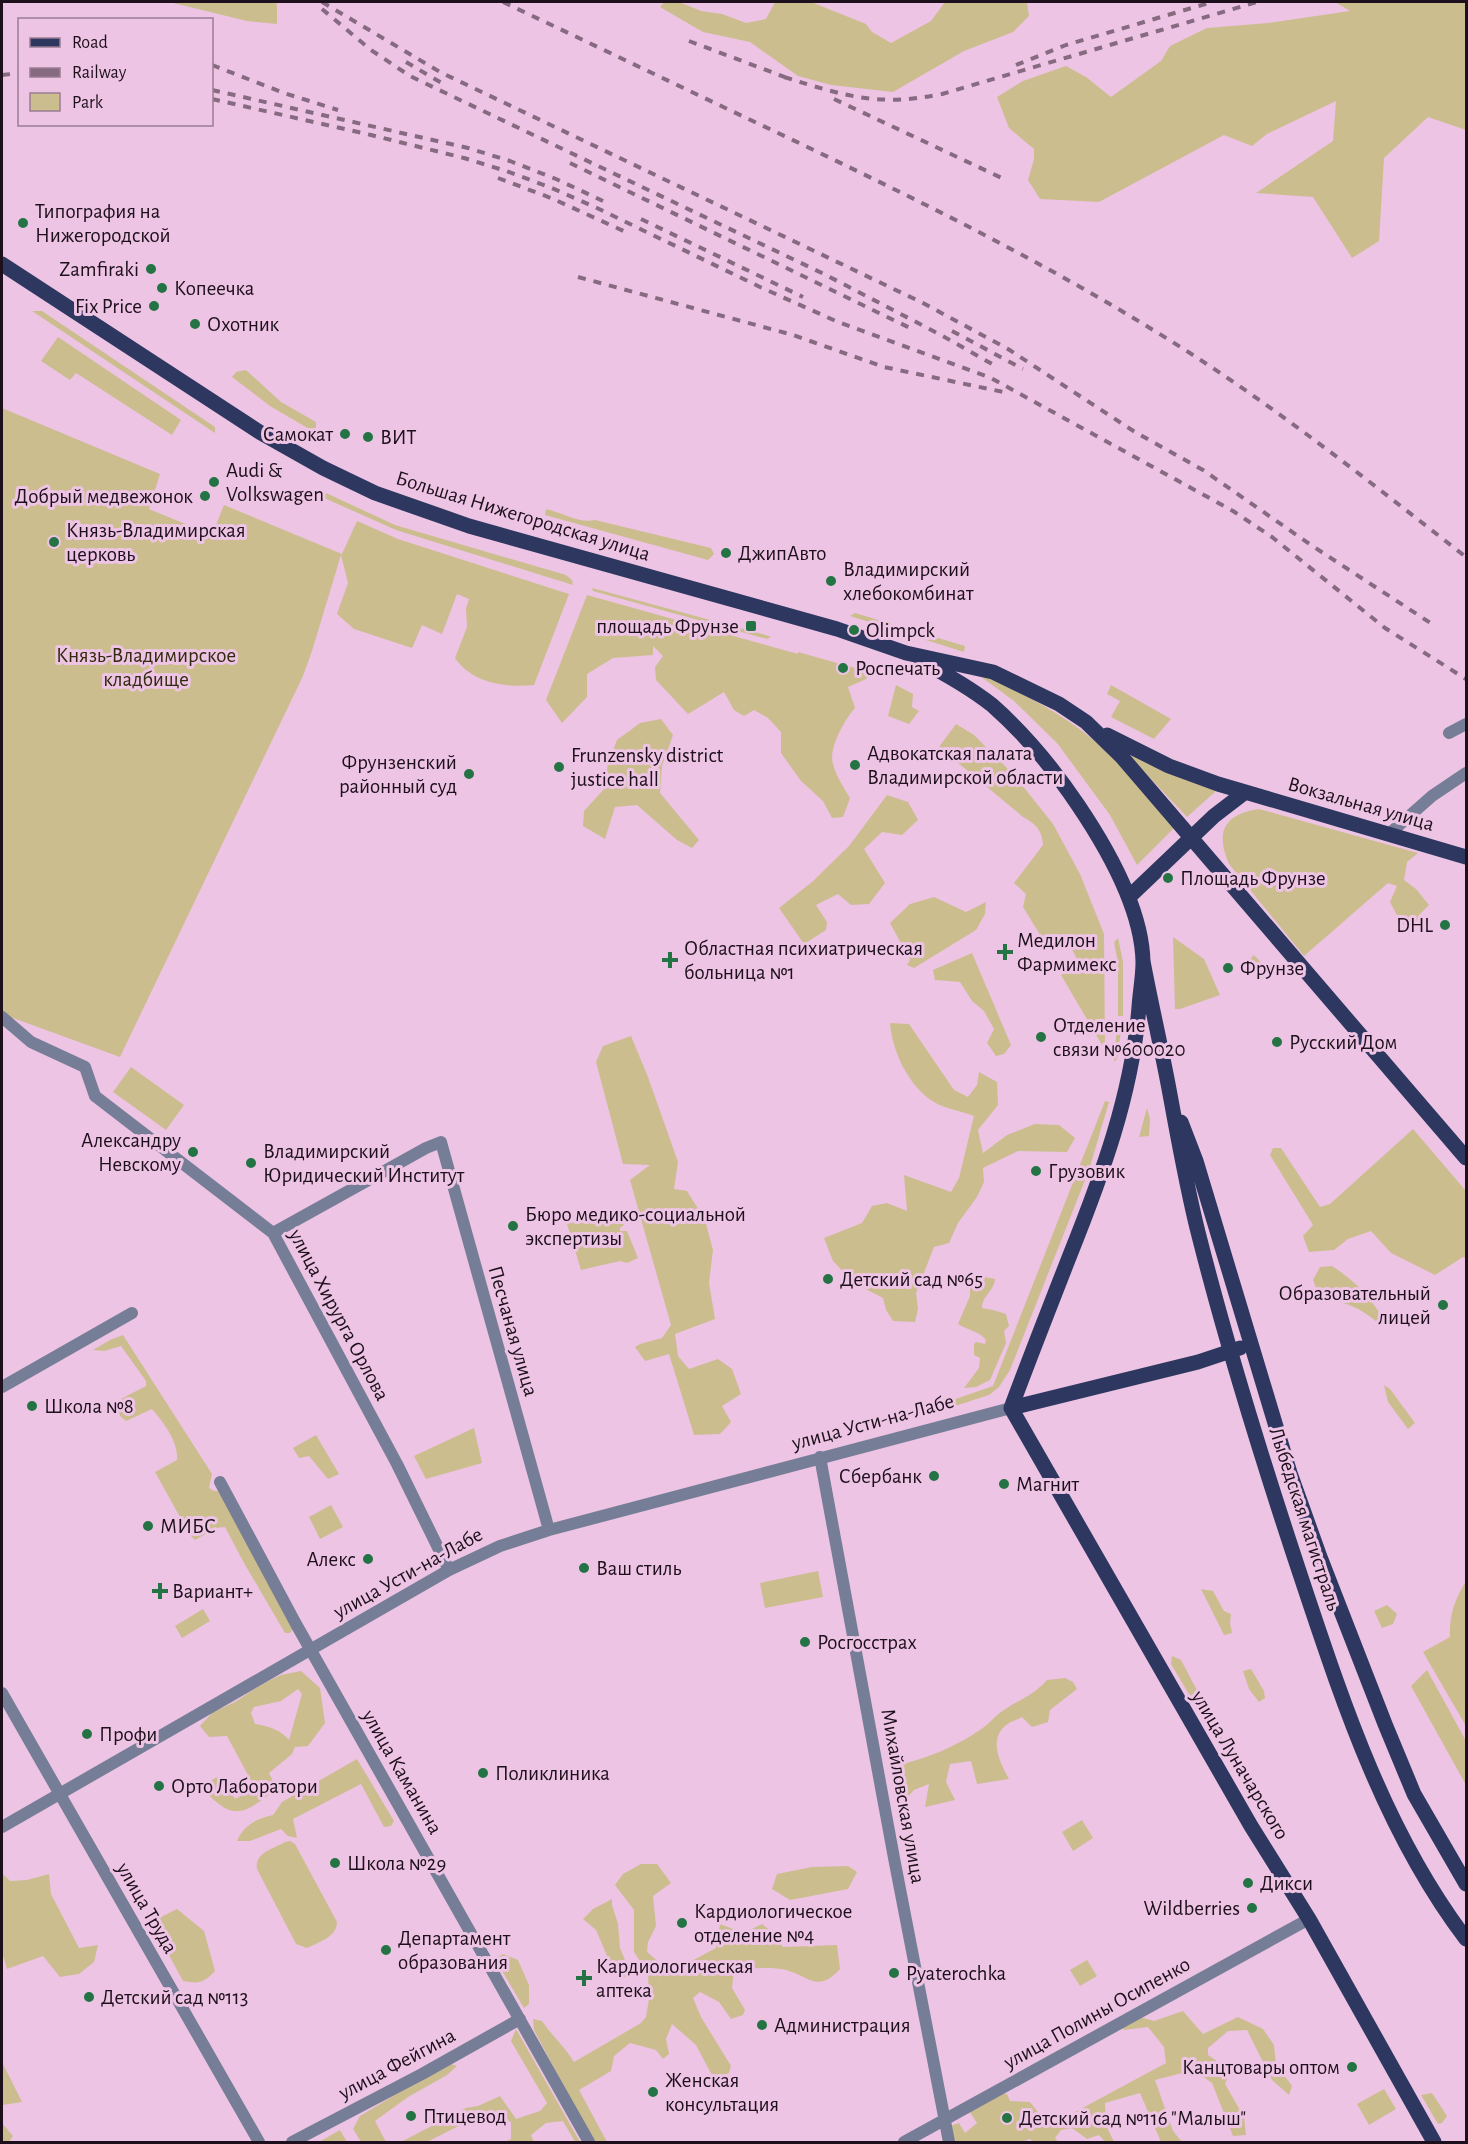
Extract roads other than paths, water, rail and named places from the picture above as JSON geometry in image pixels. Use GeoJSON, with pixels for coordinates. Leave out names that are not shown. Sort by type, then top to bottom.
{"type":"FeatureCollection","features":[{"type":"Feature","properties":{"kind":"main road","name":"Большая Нижегородская улица"},"geometry":{"type":"LineString","coordinates":[[2,264],[261,433],[323,468],[375,493],[469,526],[837,629],[906,653],[993,672],[1059,704],[1086,722],[1121,756],[1467,1158]]}},
{"type":"Feature","properties":{"kind":"main road","name":"Большая Нижегородская улица"},"geometry":{"type":"LineString","coordinates":[[906,653],[958,681],[991,705],[1028,740],[1058,776],[1098,834],[1129,897]]}},
{"type":"Feature","properties":{"kind":"main road","name":"Вокзальная улица"},"geometry":{"type":"LineString","coordinates":[[1086,722],[1112,738],[1169,766],[1244,793],[1467,857]]}},
{"type":"Feature","properties":{"kind":"main road"},"geometry":{"type":"LineString","coordinates":[[1011,1408],[1099,1180],[1132,1065],[1143,961],[1137,925],[1129,897],[1244,793]]}},
{"type":"Feature","properties":{"kind":"main road","name":"Лыбедская магистраль"},"geometry":{"type":"LineString","coordinates":[[1143,961],[1169,1088],[1180,1156],[1197,1230],[1231,1352],[1294,1556],[1330,1663],[1363,1751],[1393,1820],[1434,1891],[1467,1940]]}},
{"type":"Feature","properties":{"kind":"main road","name":"Лыбедская магистраль"},"geometry":{"type":"LineString","coordinates":[[1169,1088],[1196,1161],[1290,1473],[1320,1557],[1414,1794],[1467,1884]]}},
{"type":"Feature","properties":{"kind":"main road","name":"улица Усти-на-Лабе"},"geometry":{"type":"LineString","coordinates":[[1011,1408],[1231,1352],[1250,1344]]}},
{"type":"Feature","properties":{"kind":"main road","name":"улица Луначарского"},"geometry":{"type":"LineString","coordinates":[[1011,1408],[1251,1826],[1309,1919],[1434,2142]]}},
{"type":"Feature","properties":{"kind":"street"},"geometry":{"type":"LineString","coordinates":[[1449,733],[1467,724]]}},
{"type":"Feature","properties":{"kind":"street"},"geometry":{"type":"LineString","coordinates":[[1389,834],[1432,796],[1467,773]]}},
{"type":"Feature","properties":{"kind":"street","name":"улица Хирурга Орлова"},"geometry":{"type":"LineString","coordinates":[[2,1017],[31,1042],[85,1067],[95,1096],[273,1233],[397,1464],[448,1570]]}},
{"type":"Feature","properties":{"kind":"street","name":"Песчаная улица"},"geometry":{"type":"LineString","coordinates":[[273,1233],[426,1148],[441,1142],[549,1530]]}},
{"type":"Feature","properties":{"kind":"street"},"geometry":{"type":"LineString","coordinates":[[2,1386],[132,1313]]}},
{"type":"Feature","properties":{"kind":"street","name":"улица Усти-на-Лабе"},"geometry":{"type":"LineString","coordinates":[[2,1827],[448,1570],[500,1546],[549,1530],[1011,1408]]}},
{"type":"Feature","properties":{"kind":"street","name":"Михайловская улица"},"geometry":{"type":"LineString","coordinates":[[820,1457],[949,2142]]}},
{"type":"Feature","properties":{"kind":"street","name":"улица Каманина"},"geometry":{"type":"LineString","coordinates":[[220,1482],[311,1650],[589,2142]]}},
{"type":"Feature","properties":{"kind":"street","name":"улица Труда"},"geometry":{"type":"LineString","coordinates":[[2,1693],[259,2142]]}},
{"type":"Feature","properties":{"kind":"street","name":"улица Полины Осипенко"},"geometry":{"type":"LineString","coordinates":[[904,2142],[1309,1919]]}},
{"type":"Feature","properties":{"kind":"street","name":"улица Фейгина"},"geometry":{"type":"LineString","coordinates":[[292,2142],[422,2074],[520,2019]]}},
{"type":"Feature","properties":{"kind":"water"},"geometry":{"type":"Polygon","coordinates":[[[1291,872],[1299,882],[1289,890],[1281,881],[1291,872]]]}},
{"type":"Feature","properties":{"kind":"railway"},"geometry":{"type":"LineString","coordinates":[[322,2],[440,72],[923,303],[1008,349],[1135,432],[1203,470],[1311,545],[1432,624]]}},
{"type":"Feature","properties":{"kind":"railway"},"geometry":{"type":"LineString","coordinates":[[503,2],[922,203],[1112,305],[1198,358],[1277,412],[1466,557]]}},
{"type":"Feature","properties":{"kind":"railway"},"geometry":{"type":"LineString","coordinates":[[1016,65],[1066,45],[1212,2]]}},
{"type":"Feature","properties":{"kind":"railway"},"geometry":{"type":"LineString","coordinates":[[784,77],[825,90],[862,98],[899,100],[919,98],[942,94],[1257,2]]}},
{"type":"Feature","properties":{"kind":"railway"},"geometry":{"type":"LineString","coordinates":[[322,9],[371,50],[410,76],[824,274],[992,364]]}},
{"type":"Feature","properties":{"kind":"railway"},"geometry":{"type":"LineString","coordinates":[[689,41],[790,79]]}},
{"type":"Feature","properties":{"kind":"railway"},"geometry":{"type":"LineString","coordinates":[[406,62],[445,85]]}},
{"type":"Feature","properties":{"kind":"railway"},"geometry":{"type":"LineString","coordinates":[[213,65],[284,93],[338,110]]}},
{"type":"Feature","properties":{"kind":"railway"},"geometry":{"type":"LineString","coordinates":[[2,75],[18,73]]}},
{"type":"Feature","properties":{"kind":"railway"},"geometry":{"type":"LineString","coordinates":[[213,90],[468,148],[556,179],[603,201]]}},
{"type":"Feature","properties":{"kind":"railway"},"geometry":{"type":"LineString","coordinates":[[213,99],[371,135],[506,171],[597,208],[838,322],[991,378],[1233,511],[1272,537],[1385,628],[1466,679]]}},
{"type":"Feature","properties":{"kind":"railway"},"geometry":{"type":"LineString","coordinates":[[834,99],[1006,180]]}},
{"type":"Feature","properties":{"kind":"railway"},"geometry":{"type":"LineString","coordinates":[[570,163],[910,328]]}},
{"type":"Feature","properties":{"kind":"railway"},"geometry":{"type":"LineString","coordinates":[[498,178],[551,198],[628,233]]}},
{"type":"Feature","properties":{"kind":"railway"},"geometry":{"type":"LineString","coordinates":[[641,219],[803,297]]}},
{"type":"Feature","properties":{"kind":"railway"},"geometry":{"type":"LineString","coordinates":[[578,277],[793,335],[884,367],[1008,393]]}},
{"type":"Feature","properties":{"kind":"railway"},"geometry":{"type":"LineString","coordinates":[[952,331],[1023,369]]}},
{"type":"Feature","properties":{"kind":"place","name":"Типография на Нижегородской"},"geometry":{"type":"Point","coordinates":[23,223]}},
{"type":"Feature","properties":{"kind":"place","name":"Zamfiraki"},"geometry":{"type":"Point","coordinates":[151,269]}},
{"type":"Feature","properties":{"kind":"place","name":"Копеечка"},"geometry":{"type":"Point","coordinates":[162,288]}},
{"type":"Feature","properties":{"kind":"place","name":"Fix Price"},"geometry":{"type":"Point","coordinates":[154,306]}},
{"type":"Feature","properties":{"kind":"place","name":"Охотник"},"geometry":{"type":"Point","coordinates":[195,324]}},
{"type":"Feature","properties":{"kind":"place","name":"Самокат"},"geometry":{"type":"Point","coordinates":[345,434]}},
{"type":"Feature","properties":{"kind":"place","name":"ВИТ"},"geometry":{"type":"Point","coordinates":[368,437]}},
{"type":"Feature","properties":{"kind":"place","name":"Audi & Volkswagen"},"geometry":{"type":"Point","coordinates":[214,482]}},
{"type":"Feature","properties":{"kind":"place","name":"Добрый медвежонок"},"geometry":{"type":"Point","coordinates":[205,496]}},
{"type":"Feature","properties":{"kind":"place","name":"Князь-Владимирская церковь"},"geometry":{"type":"Point","coordinates":[54,542]}},
{"type":"Feature","properties":{"kind":"place","name":"ДжипАвто"},"geometry":{"type":"Point","coordinates":[726,553]}},
{"type":"Feature","properties":{"kind":"place","name":"Владимирский хлебокомбинат"},"geometry":{"type":"Point","coordinates":[831,581]}},
{"type":"Feature","properties":{"kind":"place","name":"площадь Фрунзе"},"geometry":{"type":"Point","coordinates":[751,626]}},
{"type":"Feature","properties":{"kind":"place","name":"Olimpck"},"geometry":{"type":"Point","coordinates":[854,630]}},
{"type":"Feature","properties":{"kind":"place","name":"Роспечать"},"geometry":{"type":"Point","coordinates":[843,668]}},
{"type":"Feature","properties":{"kind":"place","name":"Адвокатская палата Владимирской области"},"geometry":{"type":"Point","coordinates":[855,765]}},
{"type":"Feature","properties":{"kind":"place","name":"Frunzensky district justice hall"},"geometry":{"type":"Point","coordinates":[559,767]}},
{"type":"Feature","properties":{"kind":"place","name":"Фрунзенский районный суд"},"geometry":{"type":"Point","coordinates":[469,774]}},
{"type":"Feature","properties":{"kind":"place","name":"Площадь Фрунзе"},"geometry":{"type":"Point","coordinates":[1168,878]}},
{"type":"Feature","properties":{"kind":"place","name":"DHL"},"geometry":{"type":"Point","coordinates":[1445,925]}},
{"type":"Feature","properties":{"kind":"place","name":"Медилон Фармимекс"},"geometry":{"type":"Point","coordinates":[1005,952]}},
{"type":"Feature","properties":{"kind":"place","name":"Областная психиатрическая больница №1"},"geometry":{"type":"Point","coordinates":[670,960]}},
{"type":"Feature","properties":{"kind":"place","name":"Фрунзе"},"geometry":{"type":"Point","coordinates":[1228,968]}},
{"type":"Feature","properties":{"kind":"place","name":"Отделение связи №600020"},"geometry":{"type":"Point","coordinates":[1041,1037]}},
{"type":"Feature","properties":{"kind":"place","name":"Русский Дом"},"geometry":{"type":"Point","coordinates":[1277,1042]}},
{"type":"Feature","properties":{"kind":"place","name":"Александру Невскому"},"geometry":{"type":"Point","coordinates":[193,1152]}},
{"type":"Feature","properties":{"kind":"place","name":"Владимирский Юридический Институт"},"geometry":{"type":"Point","coordinates":[251,1163]}},
{"type":"Feature","properties":{"kind":"place","name":"Грузовик"},"geometry":{"type":"Point","coordinates":[1036,1171]}},
{"type":"Feature","properties":{"kind":"place","name":"Бюро медико-социальной экспертизы"},"geometry":{"type":"Point","coordinates":[513,1226]}},
{"type":"Feature","properties":{"kind":"place","name":"Детский сад №65"},"geometry":{"type":"Point","coordinates":[828,1279]}},
{"type":"Feature","properties":{"kind":"place","name":"Образовательный лицей"},"geometry":{"type":"Point","coordinates":[1443,1305]}},
{"type":"Feature","properties":{"kind":"place","name":"Школа №8"},"geometry":{"type":"Point","coordinates":[32,1406]}},
{"type":"Feature","properties":{"kind":"place","name":"Сбербанк"},"geometry":{"type":"Point","coordinates":[934,1476]}},
{"type":"Feature","properties":{"kind":"place","name":"Магнит"},"geometry":{"type":"Point","coordinates":[1004,1484]}},
{"type":"Feature","properties":{"kind":"place","name":"МИБС"},"geometry":{"type":"Point","coordinates":[148,1526]}},
{"type":"Feature","properties":{"kind":"place","name":"Алекс"},"geometry":{"type":"Point","coordinates":[368,1559]}},
{"type":"Feature","properties":{"kind":"place","name":"Ваш стиль"},"geometry":{"type":"Point","coordinates":[584,1568]}},
{"type":"Feature","properties":{"kind":"place","name":"Вариант+"},"geometry":{"type":"Point","coordinates":[160,1591]}},
{"type":"Feature","properties":{"kind":"place","name":"Росгосстрах"},"geometry":{"type":"Point","coordinates":[805,1642]}},
{"type":"Feature","properties":{"kind":"place","name":"Профи"},"geometry":{"type":"Point","coordinates":[87,1734]}},
{"type":"Feature","properties":{"kind":"place","name":"Поликлиника"},"geometry":{"type":"Point","coordinates":[483,1773]}},
{"type":"Feature","properties":{"kind":"place","name":"Орто Лаборатори"},"geometry":{"type":"Point","coordinates":[159,1786]}},
{"type":"Feature","properties":{"kind":"place","name":"Школа №29"},"geometry":{"type":"Point","coordinates":[335,1863]}},
{"type":"Feature","properties":{"kind":"place","name":"Дикси"},"geometry":{"type":"Point","coordinates":[1248,1883]}},
{"type":"Feature","properties":{"kind":"place","name":"Wildberries"},"geometry":{"type":"Point","coordinates":[1252,1908]}},
{"type":"Feature","properties":{"kind":"place","name":"Кардиологическое отделение №4"},"geometry":{"type":"Point","coordinates":[682,1923]}},
{"type":"Feature","properties":{"kind":"place","name":"Департамент образования"},"geometry":{"type":"Point","coordinates":[386,1950]}},
{"type":"Feature","properties":{"kind":"place","name":"Pyaterochka"},"geometry":{"type":"Point","coordinates":[894,1973]}},
{"type":"Feature","properties":{"kind":"place","name":"Кардиологическая аптека"},"geometry":{"type":"Point","coordinates":[584,1978]}},
{"type":"Feature","properties":{"kind":"place","name":"Детский сад №113"},"geometry":{"type":"Point","coordinates":[89,1997]}},
{"type":"Feature","properties":{"kind":"place","name":"Администрация"},"geometry":{"type":"Point","coordinates":[762,2025]}},
{"type":"Feature","properties":{"kind":"place","name":"Канцтовары оптом"},"geometry":{"type":"Point","coordinates":[1352,2067]}},
{"type":"Feature","properties":{"kind":"place","name":"Женская консультация"},"geometry":{"type":"Point","coordinates":[653,2092]}},
{"type":"Feature","properties":{"kind":"place","name":"Птицевод"},"geometry":{"type":"Point","coordinates":[411,2116]}},
{"type":"Feature","properties":{"kind":"place","name":"Детский сад №116 \"Малыш\""},"geometry":{"type":"Point","coordinates":[1007,2118]}},
{"type":"Feature","properties":{"kind":"park label","name":"Князь-Владимирское кладбище"},"geometry":{"type":"Point","coordinates":[146,667]}}]}
